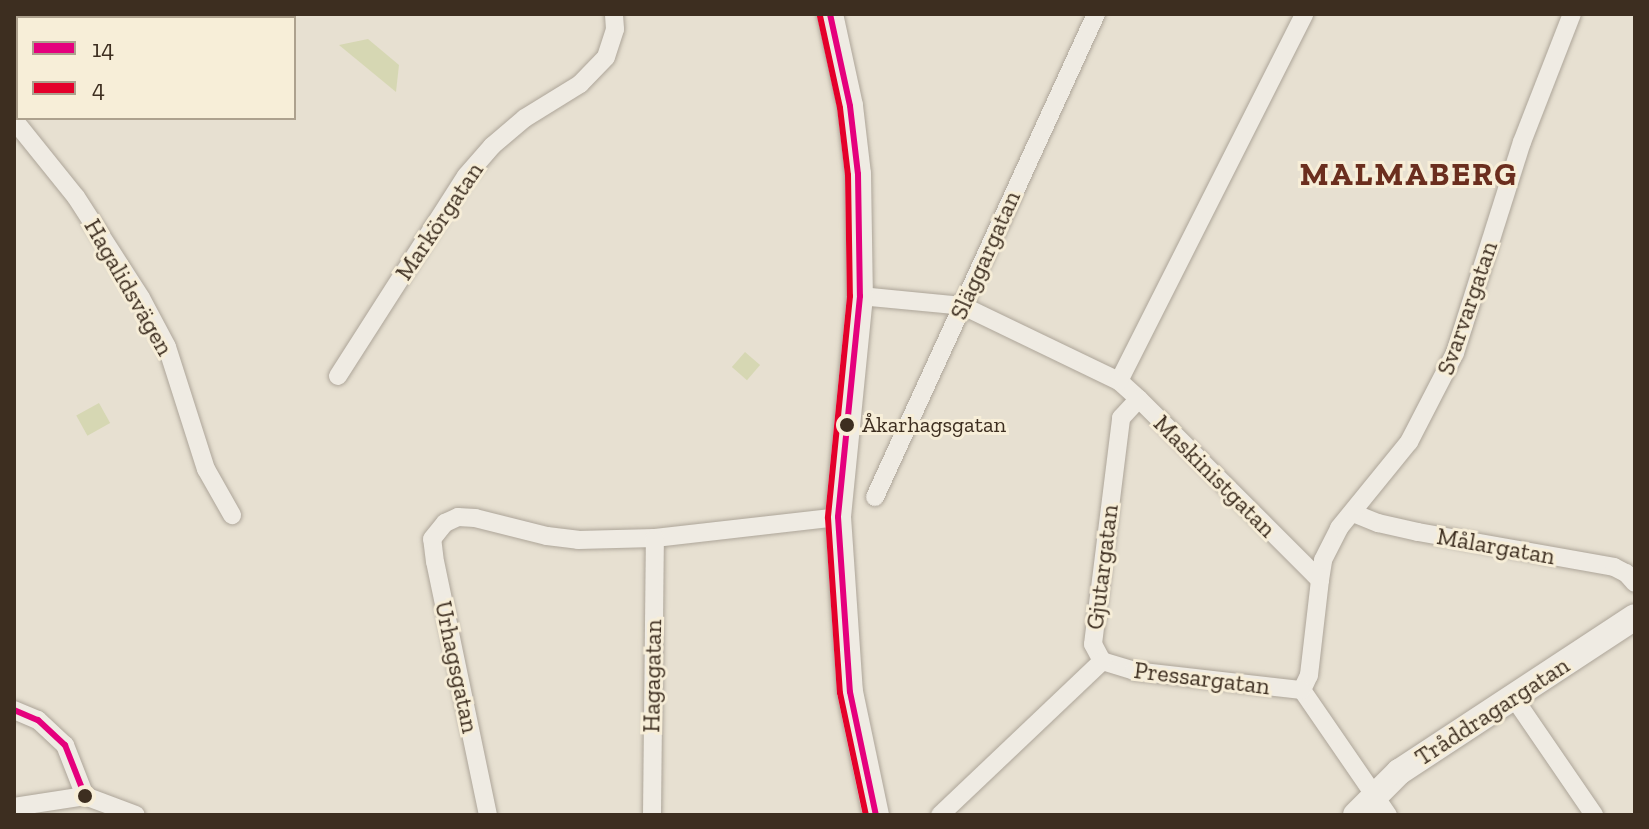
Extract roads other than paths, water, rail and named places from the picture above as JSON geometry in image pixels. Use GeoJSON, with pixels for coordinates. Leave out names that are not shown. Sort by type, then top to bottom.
{"type":"FeatureCollection","features":[{"type":"Feature","properties":{"kind":"main road"},"geometry":{"type":"LineString","coordinates":[[830,14],[850,106],[858,174],[860,296],[838,517],[850,692],[876,815]]}},
{"type":"Feature","properties":{"kind":"main road","name":"Tråddragargatan"},"geometry":{"type":"LineString","coordinates":[[1356,815],[1382,805],[1399,772],[1635,617]]}},
{"type":"Feature","properties":{"kind":"street","name":"Markörgatan"},"geometry":{"type":"LineString","coordinates":[[338,376],[466,176],[492,146],[525,118],[580,84],[606,57],[615,29],[614,14]]}},
{"type":"Feature","properties":{"kind":"street","name":"Släggargatan"},"geometry":{"type":"LineString","coordinates":[[875,497],[1096,14]]}},
{"type":"Feature","properties":{"kind":"street"},"geometry":{"type":"LineString","coordinates":[[1119,381],[1304,14]]}},
{"type":"Feature","properties":{"kind":"street","name":"Svarvargatan"},"geometry":{"type":"LineString","coordinates":[[1320,580],[1331,543],[1409,442],[1455,353],[1522,142],[1572,14]]}},
{"type":"Feature","properties":{"kind":"street","name":"Hagalidsvägen"},"geometry":{"type":"LineString","coordinates":[[14,120],[76,197],[141,298],[167,347],[206,469],[232,515]]}},
{"type":"Feature","properties":{"kind":"street","name":"Maskinistgatan"},"geometry":{"type":"LineString","coordinates":[[860,296],[963,306],[1119,381],[1320,580]]}},
{"type":"Feature","properties":{"kind":"street","name":"Gjutargatan"},"geometry":{"type":"LineString","coordinates":[[940,815],[1102,661],[1093,644],[1121,418],[1139,399]]}},
{"type":"Feature","properties":{"kind":"street","name":"Målargatan"},"geometry":{"type":"LineString","coordinates":[[1353,513],[1405,529],[1614,567],[1626,573],[1635,583]]}},
{"type":"Feature","properties":{"kind":"street","name":"Urhagsgatan"},"geometry":{"type":"LineString","coordinates":[[488,815],[432,539],[445,523],[458,517],[578,540],[655,538]]}},
{"type":"Feature","properties":{"kind":"street"},"geometry":{"type":"LineString","coordinates":[[655,538],[838,517]]}},
{"type":"Feature","properties":{"kind":"street","name":"Hagagatan"},"geometry":{"type":"LineString","coordinates":[[652,815],[655,538]]}},
{"type":"Feature","properties":{"kind":"street"},"geometry":{"type":"LineString","coordinates":[[1320,580],[1309,675],[1302,690],[1382,805]]}},
{"type":"Feature","properties":{"kind":"street","name":"Pressargatan"},"geometry":{"type":"LineString","coordinates":[[1102,661],[1134,671],[1302,690]]}},
{"type":"Feature","properties":{"kind":"street"},"geometry":{"type":"LineString","coordinates":[[1514,698],[1594,815]]}},
{"type":"Feature","properties":{"kind":"street"},"geometry":{"type":"LineString","coordinates":[[14,710],[38,720],[65,745],[85,796]]}},
{"type":"Feature","properties":{"kind":"street"},"geometry":{"type":"LineString","coordinates":[[14,807],[85,796],[136,815]]}},
{"type":"Feature","properties":{"kind":"place","name":"Åkarhagsgatan"},"geometry":{"type":"Point","coordinates":[847,425]}},
{"type":"Feature","properties":{"kind":"district","name":"MALMABERG"},"geometry":{"type":"Point","coordinates":[1409,174]}}]}
